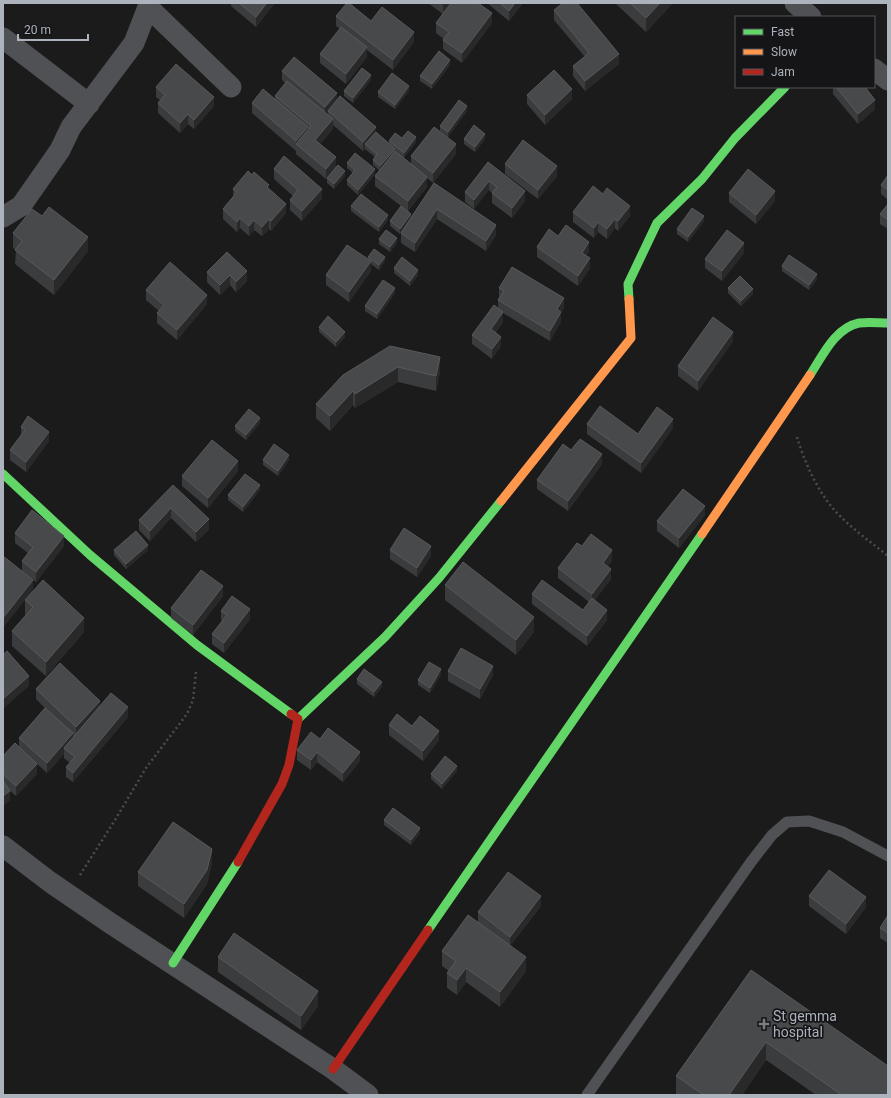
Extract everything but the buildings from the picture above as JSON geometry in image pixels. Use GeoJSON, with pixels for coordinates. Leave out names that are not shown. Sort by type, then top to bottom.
{"type":"FeatureCollection","features":[{"type":"Feature","properties":{"kind":"street"},"geometry":{"type":"LineString","coordinates":[[795,3],[810,16]]}},
{"type":"Feature","properties":{"kind":"street"},"geometry":{"type":"LineString","coordinates":[[3,216],[21,206],[60,150],[71,127],[134,43],[148,5],[231,87]]}},
{"type":"Feature","properties":{"kind":"street"},"geometry":{"type":"LineString","coordinates":[[3,38],[89,104]]}},
{"type":"Feature","properties":{"kind":"street"},"geometry":{"type":"LineString","coordinates":[[875,70],[888,80]]}},
{"type":"Feature","properties":{"kind":"street"},"geometry":{"type":"LineString","coordinates":[[173,963],[245,851],[282,784],[289,766],[298,719],[385,637],[439,578],[631,338],[628,284],[657,223],[702,179],[735,138],[784,88]]}},
{"type":"Feature","properties":{"kind":"street"},"geometry":{"type":"LineString","coordinates":[[333,1069],[788,409],[833,340],[841,330],[849,326],[862,322],[888,323]]}},
{"type":"Feature","properties":{"kind":"street"},"geometry":{"type":"LineString","coordinates":[[3,474],[90,555],[197,645],[298,719]]}},
{"type":"Feature","properties":{"kind":"street"},"geometry":{"type":"LineString","coordinates":[[3,846],[50,882],[110,923],[333,1069],[368,1095]]}},
{"type":"Feature","properties":{"kind":"lane"},"geometry":{"type":"LineString","coordinates":[[587,1095],[750,862],[772,835],[787,822],[809,821],[843,832],[888,856]]}},
{"type":"Feature","properties":{"kind":"path"},"geometry":{"type":"LineString","coordinates":[[788,409],[802,456],[819,489],[840,516],[888,556]]}},
{"type":"Feature","properties":{"kind":"path"},"geometry":{"type":"LineString","coordinates":[[68,894],[146,768],[187,714],[193,700],[197,645]]}},
{"type":"Feature","properties":{"kind":"traffic: fast"},"geometry":{"type":"LineString","coordinates":[[629,299],[628,284],[657,223],[702,179],[735,138],[784,88]]}},
{"type":"Feature","properties":{"kind":"traffic: fast"},"geometry":{"type":"LineString","coordinates":[[810,375],[830,343],[843,330],[859,323],[888,323]]}},
{"type":"Feature","properties":{"kind":"traffic: fast"},"geometry":{"type":"LineString","coordinates":[[3,474],[90,555],[197,645],[291,714]]}},
{"type":"Feature","properties":{"kind":"traffic: fast"},"geometry":{"type":"LineString","coordinates":[[298,719],[385,637],[439,578],[501,501]]}},
{"type":"Feature","properties":{"kind":"traffic: fast"},"geometry":{"type":"LineString","coordinates":[[428,930],[702,534]]}},
{"type":"Feature","properties":{"kind":"traffic: fast"},"geometry":{"type":"LineString","coordinates":[[173,963],[238,862]]}},
{"type":"Feature","properties":{"kind":"traffic: slow"},"geometry":{"type":"LineString","coordinates":[[501,501],[631,338],[629,299]]}},
{"type":"Feature","properties":{"kind":"traffic: slow"},"geometry":{"type":"LineString","coordinates":[[702,534],[810,375]]}},
{"type":"Feature","properties":{"kind":"traffic: jam"},"geometry":{"type":"LineString","coordinates":[[238,862],[282,784],[289,765],[298,719],[291,714]]}},
{"type":"Feature","properties":{"kind":"traffic: jam"},"geometry":{"type":"LineString","coordinates":[[333,1069],[428,930]]}},
{"type":"Feature","properties":{"kind":"place","name":"St gemma hospital"},"geometry":{"type":"Point","coordinates":[764,1024]}}]}
